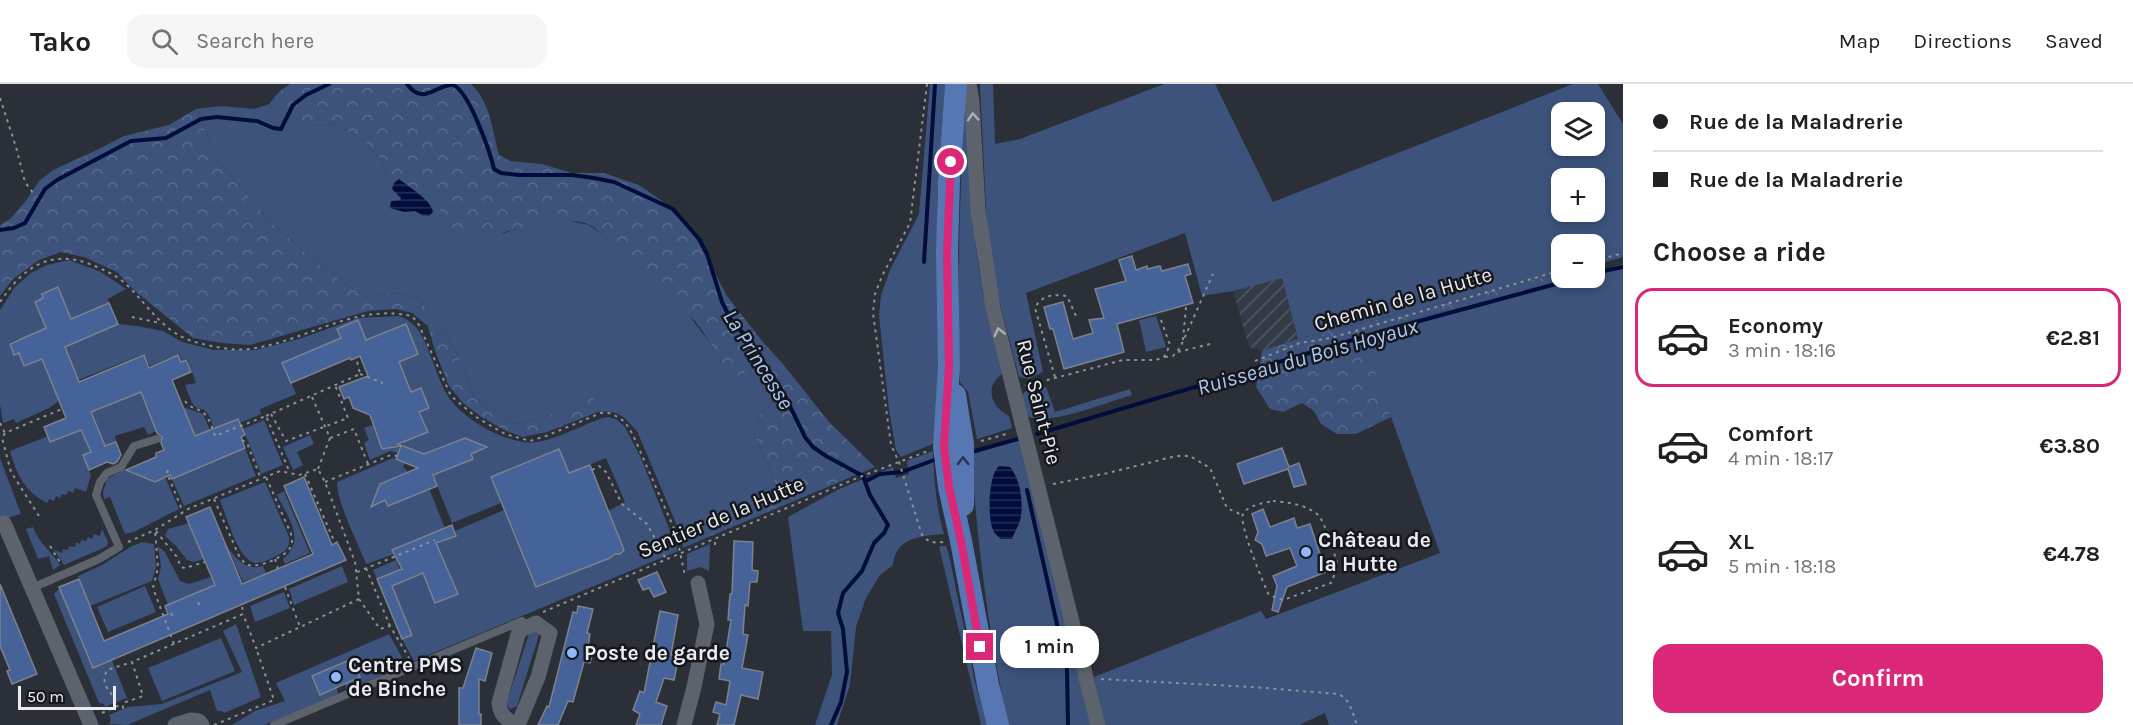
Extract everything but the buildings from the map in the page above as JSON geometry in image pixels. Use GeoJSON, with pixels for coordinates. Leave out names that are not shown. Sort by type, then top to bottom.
{"type":"FeatureCollection","features":[{"type":"Feature","properties":{"kind":"main road"},"geometry":{"type":"LineString","coordinates":[[956,84],[949,181],[947,252],[949,367],[944,447],[949,487],[976,629],[998,725]]}},
{"type":"Feature","properties":{"kind":"street","name":"Rue Saint-Pie"},"geometry":{"type":"LineString","coordinates":[[969,84],[981,237],[993,308],[1098,725]]}},
{"type":"Feature","properties":{"kind":"street"},"geometry":{"type":"LineString","coordinates":[[4,523],[89,722]]}},
{"type":"Feature","properties":{"kind":"street"},"geometry":{"type":"LineString","coordinates":[[684,725],[707,624],[698,583]]}},
{"type":"Feature","properties":{"kind":"street"},"geometry":{"type":"LineString","coordinates":[[536,623],[550,633],[538,677],[518,725],[505,719],[499,710],[499,703],[519,631],[536,623]]}},
{"type":"Feature","properties":{"kind":"street"},"geometry":{"type":"LineString","coordinates":[[175,725],[191,720],[199,721],[202,725]]}},
{"type":"Feature","properties":{"kind":"lane"},"geometry":{"type":"LineString","coordinates":[[31,589],[99,559],[118,547],[96,495],[100,482],[107,473],[121,467],[134,446],[157,439]]}},
{"type":"Feature","properties":{"kind":"lane"},"geometry":{"type":"LineString","coordinates":[[274,725],[522,621]]}},
{"type":"Feature","properties":{"kind":"path"},"geometry":{"type":"LineString","coordinates":[[927,84],[910,223],[882,276],[875,294],[873,313],[891,445],[899,462],[922,536],[934,543],[961,541]]}},
{"type":"Feature","properties":{"kind":"path"},"geometry":{"type":"LineString","coordinates":[[0,98],[25,182],[33,193]]}},
{"type":"Feature","properties":{"kind":"path"},"geometry":{"type":"LineString","coordinates":[[1605,258],[1623,253]]}},
{"type":"Feature","properties":{"kind":"path"},"geometry":{"type":"LineString","coordinates":[[0,302],[9,288],[34,267],[67,257],[82,260],[113,274],[126,284],[163,324],[183,337],[197,343],[224,348],[248,349],[285,340],[357,316],[381,313],[412,316],[419,325],[451,396],[476,417],[505,434],[530,441],[601,413],[616,416],[625,422],[633,435],[676,533],[682,553],[683,575],[698,583]]}},
{"type":"Feature","properties":{"kind":"path","name":"Chemin de la Hutte"},"geometry":{"type":"LineString","coordinates":[[1255,361],[1300,343],[1331,338],[1551,273]]}},
{"type":"Feature","properties":{"kind":"path"},"geometry":{"type":"LineString","coordinates":[[1013,389],[1124,360],[1156,360],[1173,356],[1183,341],[1213,274]]}},
{"type":"Feature","properties":{"kind":"path"},"geometry":{"type":"LineString","coordinates":[[1055,377],[1035,308],[1044,297],[1067,296],[1076,316]]}},
{"type":"Feature","properties":{"kind":"path"},"geometry":{"type":"LineString","coordinates":[[1183,341],[1185,307]]}},
{"type":"Feature","properties":{"kind":"path"},"geometry":{"type":"LineString","coordinates":[[132,316],[163,324]]}},
{"type":"Feature","properties":{"kind":"path"},"geometry":{"type":"LineString","coordinates":[[1161,320],[1170,345],[1164,357]]}},
{"type":"Feature","properties":{"kind":"path"},"geometry":{"type":"LineString","coordinates":[[1176,352],[1210,344]]}},
{"type":"Feature","properties":{"kind":"path"},"geometry":{"type":"LineString","coordinates":[[356,357],[360,375]]}},
{"type":"Feature","properties":{"kind":"path"},"geometry":{"type":"LineString","coordinates":[[185,401],[190,408],[206,415],[215,436],[360,375],[383,383]]}},
{"type":"Feature","properties":{"kind":"path"},"geometry":{"type":"LineString","coordinates":[[271,414],[286,441],[348,418],[335,385]]}},
{"type":"Feature","properties":{"kind":"path"},"geometry":{"type":"LineString","coordinates":[[312,396],[330,438],[318,468],[355,562],[359,599],[380,629],[390,626]]}},
{"type":"Feature","properties":{"kind":"path"},"geometry":{"type":"LineString","coordinates":[[39,516],[11,472],[2,438],[5,433],[62,409]]}},
{"type":"Feature","properties":{"kind":"path"},"geometry":{"type":"LineString","coordinates":[[266,416],[290,473]]}},
{"type":"Feature","properties":{"kind":"path"},"geometry":{"type":"LineString","coordinates":[[0,423],[5,433]]}},
{"type":"Feature","properties":{"kind":"path"},"geometry":{"type":"LineString","coordinates":[[330,438],[354,429],[368,464]]}},
{"type":"Feature","properties":{"kind":"path"},"geometry":{"type":"LineString","coordinates":[[242,440],[247,443],[261,479]]}},
{"type":"Feature","properties":{"kind":"path"},"geometry":{"type":"LineString","coordinates":[[325,482],[391,455],[397,456]]}},
{"type":"Feature","properties":{"kind":"path"},"geometry":{"type":"LineString","coordinates":[[1039,488],[1176,456],[1190,456],[1210,468],[1227,508],[1242,515]]}},
{"type":"Feature","properties":{"kind":"path","name":"Sentier de la Hutte"},"geometry":{"type":"LineString","coordinates":[[556,606],[899,462]]}},
{"type":"Feature","properties":{"kind":"path"},"geometry":{"type":"LineString","coordinates":[[592,470],[599,466],[606,472],[622,504],[647,524],[666,559]]}},
{"type":"Feature","properties":{"kind":"path"},"geometry":{"type":"LineString","coordinates":[[118,547],[155,530],[183,512],[280,471],[299,475],[318,468]]}},
{"type":"Feature","properties":{"kind":"path"},"geometry":{"type":"LineString","coordinates":[[168,470],[167,473],[183,512]]}},
{"type":"Feature","properties":{"kind":"path"},"geometry":{"type":"LineString","coordinates":[[304,473],[335,543]]}},
{"type":"Feature","properties":{"kind":"path"},"geometry":{"type":"LineString","coordinates":[[214,499],[239,556],[246,564],[254,567],[275,559],[286,554],[292,542],[291,534],[266,477]]}},
{"type":"Feature","properties":{"kind":"path"},"geometry":{"type":"LineString","coordinates":[[1273,501],[1290,503],[1319,517],[1337,561],[1337,568],[1331,583],[1283,600],[1269,595],[1257,570],[1241,521],[1242,515],[1255,506],[1273,501]]}},
{"type":"Feature","properties":{"kind":"path"},"geometry":{"type":"LineString","coordinates":[[155,530],[177,557],[181,567],[205,562]]}},
{"type":"Feature","properties":{"kind":"path"},"geometry":{"type":"LineString","coordinates":[[155,530],[158,568],[153,588],[174,644]]}},
{"type":"Feature","properties":{"kind":"path"},"geometry":{"type":"LineString","coordinates":[[715,539],[715,545]]}},
{"type":"Feature","properties":{"kind":"path"},"geometry":{"type":"LineString","coordinates":[[357,572],[435,540]]}},
{"type":"Feature","properties":{"kind":"path"},"geometry":{"type":"LineString","coordinates":[[50,546],[66,573]]}},
{"type":"Feature","properties":{"kind":"path"},"geometry":{"type":"LineString","coordinates":[[275,559],[278,569]]}},
{"type":"Feature","properties":{"kind":"path"},"geometry":{"type":"LineString","coordinates":[[366,568],[390,626],[413,666]]}},
{"type":"Feature","properties":{"kind":"path"},"geometry":{"type":"LineString","coordinates":[[285,587],[300,627]]}},
{"type":"Feature","properties":{"kind":"path"},"geometry":{"type":"LineString","coordinates":[[256,648],[359,599]]}},
{"type":"Feature","properties":{"kind":"path"},"geometry":{"type":"LineString","coordinates":[[214,725],[274,700],[243,614],[242,605]]}},
{"type":"Feature","properties":{"kind":"path"},"geometry":{"type":"LineString","coordinates":[[171,613],[173,617]]}},
{"type":"Feature","properties":{"kind":"path"},"geometry":{"type":"LineString","coordinates":[[112,695],[105,685],[104,676],[107,670],[132,662],[243,614]]}},
{"type":"Feature","properties":{"kind":"path"},"geometry":{"type":"LineString","coordinates":[[89,722],[117,706],[123,708],[123,703],[143,696],[132,662]]}},
{"type":"Feature","properties":{"kind":"path"},"geometry":{"type":"LineString","coordinates":[[1086,680],[1112,679],[1338,694],[1350,703],[1357,725]]}},
{"type":"Feature","properties":{"kind":"shaded area"},"geometry":{"type":"Polygon","coordinates":[[[399,179],[429,203],[433,212],[429,216],[415,211],[404,212],[390,208],[391,201],[401,198],[392,189],[394,183],[399,179]]]}},
{"type":"Feature","properties":{"kind":"shaded area"},"geometry":{"type":"Polygon","coordinates":[[[1282,277],[1298,339],[1262,351],[1249,347],[1233,291],[1282,277]]]}},
{"type":"Feature","properties":{"kind":"shaded area"},"geometry":{"type":"Polygon","coordinates":[[[999,466],[1010,467],[1021,493],[1020,521],[1012,539],[1001,539],[994,532],[990,518],[991,488],[995,471],[999,466]]]}},
{"type":"Feature","properties":{"kind":"green space"},"geometry":{"type":"Polygon","coordinates":[[[290,84],[471,84],[478,91],[487,108],[499,155],[510,161],[542,164],[572,173],[604,173],[639,185],[662,201],[695,235],[727,296],[829,422],[875,467],[711,536],[706,518],[751,499],[775,483],[753,432],[760,415],[773,402],[760,366],[730,379],[695,321],[662,297],[619,249],[588,224],[572,221],[554,222],[479,235],[463,233],[450,226],[443,217],[435,198],[411,190],[387,175],[382,161],[364,141],[336,124],[314,126],[294,123],[272,108],[269,104],[290,84]]]}},
{"type":"Feature","properties":{"kind":"green space"},"geometry":{"type":"Polygon","coordinates":[[[930,84],[945,84],[937,199],[939,407],[937,442],[901,457],[896,450],[889,410],[879,315],[881,295],[890,270],[919,214],[930,84]]]}},
{"type":"Feature","properties":{"kind":"green space"},"geometry":{"type":"Polygon","coordinates":[[[980,84],[993,84],[995,144],[1020,139],[1164,84],[1215,84],[1273,202],[1573,84],[1598,84],[1623,124],[1623,257],[1605,262],[1605,234],[1551,234],[1551,276],[1298,339],[1282,278],[1233,291],[1202,296],[1185,233],[1026,293],[1043,372],[1029,379],[1019,377],[1000,304],[987,230],[980,84]]]}},
{"type":"Feature","properties":{"kind":"green space"},"geometry":{"type":"Polygon","coordinates":[[[966,95],[976,248],[983,294],[1002,374],[993,385],[992,396],[998,407],[1009,416],[1012,428],[977,439],[968,392],[960,382],[959,238],[966,95]]]}},
{"type":"Feature","properties":{"kind":"green space"},"geometry":{"type":"Polygon","coordinates":[[[269,104],[272,108],[314,126],[336,124],[364,141],[382,161],[387,175],[411,190],[435,198],[442,212],[504,233],[533,224],[566,220],[589,225],[618,246],[663,298],[685,310],[713,347],[730,378],[759,366],[773,402],[760,415],[753,432],[775,483],[751,499],[707,518],[711,536],[683,548],[681,535],[637,431],[620,415],[598,412],[593,398],[535,420],[516,424],[489,411],[473,395],[461,362],[441,325],[419,299],[397,293],[364,297],[316,262],[271,222],[219,162],[196,109],[221,106],[254,109],[269,104]]]}},
{"type":"Feature","properties":{"kind":"green space"},"geometry":{"type":"Polygon","coordinates":[[[196,109],[219,162],[271,222],[316,262],[364,297],[397,293],[419,299],[441,325],[461,362],[473,395],[489,411],[516,424],[535,420],[593,397],[598,412],[547,432],[523,437],[504,430],[463,403],[449,386],[428,326],[412,313],[395,309],[368,311],[250,345],[222,343],[193,338],[135,291],[117,272],[84,257],[61,252],[39,260],[12,280],[0,296],[0,225],[10,219],[39,181],[53,170],[124,136],[169,125],[196,109]]]}},
{"type":"Feature","properties":{"kind":"green space"},"geometry":{"type":"Polygon","coordinates":[[[69,260],[101,272],[126,289],[108,299],[109,303],[71,319],[58,297],[62,296],[59,287],[42,293],[43,298],[35,302],[44,325],[60,333],[37,332],[21,339],[20,343],[18,339],[9,343],[14,354],[23,351],[25,356],[21,358],[24,366],[47,357],[59,401],[16,423],[14,419],[3,423],[0,404],[0,310],[15,287],[31,273],[47,265],[69,260]]]}},
{"type":"Feature","properties":{"kind":"green space"},"geometry":{"type":"Polygon","coordinates":[[[1623,264],[1623,725],[1329,725],[1325,713],[1299,725],[1105,725],[1094,677],[1261,611],[1266,619],[1440,553],[1360,331],[1551,284],[1551,288],[1605,288],[1605,269],[1623,264]]]}},
{"type":"Feature","properties":{"kind":"green space"},"geometry":{"type":"Polygon","coordinates":[[[1551,276],[1551,284],[1361,331],[1391,417],[1356,434],[1337,434],[1321,424],[1314,411],[1302,403],[1283,412],[1270,409],[1256,387],[1262,351],[1298,339],[1551,276]]]}},
{"type":"Feature","properties":{"kind":"green space"},"geometry":{"type":"Polygon","coordinates":[[[399,316],[412,323],[421,334],[444,388],[453,403],[460,411],[492,432],[515,440],[537,442],[602,418],[616,419],[625,427],[641,458],[678,551],[414,661],[402,639],[412,635],[387,575],[377,579],[373,570],[396,560],[405,581],[434,569],[458,594],[449,572],[446,573],[436,543],[456,536],[455,531],[504,510],[536,587],[581,570],[585,566],[608,511],[625,502],[606,458],[569,473],[559,449],[491,477],[501,503],[452,523],[433,475],[473,459],[464,438],[424,454],[408,455],[402,442],[427,432],[419,412],[429,408],[421,388],[411,392],[403,372],[388,366],[418,354],[405,324],[366,340],[358,321],[337,329],[341,338],[283,363],[296,394],[260,409],[261,414],[240,423],[238,419],[214,429],[209,415],[192,403],[185,385],[196,383],[187,359],[182,360],[179,354],[150,366],[144,354],[78,380],[65,347],[118,324],[163,331],[182,342],[214,350],[256,350],[302,338],[358,318],[399,316]]]}},
{"type":"Feature","properties":{"kind":"green space"},"geometry":{"type":"Polygon","coordinates":[[[1156,316],[1166,347],[1146,352],[1139,320],[1156,316]]]}},
{"type":"Feature","properties":{"kind":"green space"},"geometry":{"type":"Polygon","coordinates":[[[1046,387],[1055,412],[1130,389],[1132,395],[1052,418],[1029,417],[1022,395],[1027,390],[1046,387]]]}},
{"type":"Feature","properties":{"kind":"green space"},"geometry":{"type":"Polygon","coordinates":[[[140,390],[156,431],[148,435],[144,427],[115,436],[116,442],[105,446],[90,409],[96,411],[105,407],[106,403],[110,405],[140,390]]]}},
{"type":"Feature","properties":{"kind":"green space"},"geometry":{"type":"Polygon","coordinates":[[[183,407],[203,414],[210,430],[195,437],[183,407]]]}},
{"type":"Feature","properties":{"kind":"green space"},"geometry":{"type":"Polygon","coordinates":[[[264,420],[283,465],[261,474],[243,429],[264,420]]]}},
{"type":"Feature","properties":{"kind":"green space"},"geometry":{"type":"Polygon","coordinates":[[[373,425],[382,449],[397,444],[401,454],[390,451],[370,460],[364,443],[369,440],[364,428],[373,425]]]}},
{"type":"Feature","properties":{"kind":"green space"},"geometry":{"type":"Polygon","coordinates":[[[81,430],[91,452],[83,456],[91,475],[86,492],[75,488],[73,493],[69,491],[66,495],[62,494],[60,498],[56,496],[54,501],[49,499],[47,503],[39,499],[22,481],[10,451],[48,436],[51,442],[81,430]]]}},
{"type":"Feature","properties":{"kind":"green space"},"geometry":{"type":"Polygon","coordinates":[[[310,435],[314,444],[297,452],[303,465],[293,470],[283,447],[310,435]]]}},
{"type":"Feature","properties":{"kind":"green space"},"geometry":{"type":"Polygon","coordinates":[[[1022,439],[1092,725],[1008,725],[985,589],[971,451],[1022,439]]]}},
{"type":"Feature","properties":{"kind":"green space"},"geometry":{"type":"Polygon","coordinates":[[[245,448],[256,476],[184,506],[172,479],[245,448]]]}},
{"type":"Feature","properties":{"kind":"green space"},"geometry":{"type":"Polygon","coordinates":[[[933,451],[936,493],[944,534],[919,537],[904,543],[895,556],[893,565],[880,575],[866,598],[856,627],[850,685],[837,725],[815,725],[832,675],[831,631],[803,631],[788,517],[839,489],[893,467],[896,478],[909,474],[907,461],[933,451]]]}},
{"type":"Feature","properties":{"kind":"green space"},"geometry":{"type":"Polygon","coordinates":[[[0,458],[21,514],[0,520],[0,458]]]}},
{"type":"Feature","properties":{"kind":"green space"},"geometry":{"type":"Polygon","coordinates":[[[393,458],[405,463],[403,467],[408,472],[379,484],[381,489],[373,501],[375,505],[384,496],[388,506],[428,490],[425,478],[446,531],[431,533],[392,550],[394,554],[366,564],[344,512],[337,482],[393,458]]]}},
{"type":"Feature","properties":{"kind":"green space"},"geometry":{"type":"Polygon","coordinates":[[[125,469],[138,474],[165,477],[179,509],[134,532],[125,534],[110,497],[104,499],[103,492],[107,479],[125,469]]]}},
{"type":"Feature","properties":{"kind":"green space"},"geometry":{"type":"Polygon","coordinates":[[[265,482],[289,537],[289,543],[286,550],[256,563],[250,561],[239,547],[220,500],[265,482]]]}},
{"type":"Feature","properties":{"kind":"green space"},"geometry":{"type":"Polygon","coordinates":[[[284,491],[310,553],[285,564],[283,559],[294,544],[294,536],[290,519],[277,495],[284,491]]]}},
{"type":"Feature","properties":{"kind":"green space"},"geometry":{"type":"Polygon","coordinates":[[[189,523],[204,559],[193,562],[187,560],[165,536],[168,529],[189,523]]]}},
{"type":"Feature","properties":{"kind":"green space"},"geometry":{"type":"Polygon","coordinates":[[[33,527],[60,565],[53,570],[49,556],[38,559],[26,529],[33,527]]]}},
{"type":"Feature","properties":{"kind":"green space"},"geometry":{"type":"Polygon","coordinates":[[[102,529],[108,542],[107,546],[101,549],[64,565],[54,550],[62,553],[63,549],[68,550],[69,546],[75,547],[76,542],[80,544],[81,540],[86,541],[88,537],[92,539],[94,534],[100,536],[102,529]]]}},
{"type":"Feature","properties":{"kind":"green space"},"geometry":{"type":"Polygon","coordinates":[[[143,542],[154,544],[156,567],[152,581],[90,606],[78,576],[143,542]]]}},
{"type":"Feature","properties":{"kind":"green space"},"geometry":{"type":"Polygon","coordinates":[[[710,544],[709,571],[701,567],[687,571],[687,554],[710,544]]]}},
{"type":"Feature","properties":{"kind":"green space"},"geometry":{"type":"Polygon","coordinates":[[[158,546],[165,552],[180,581],[189,584],[211,577],[218,593],[197,593],[168,605],[158,579],[161,567],[158,546]]]}},
{"type":"Feature","properties":{"kind":"green space"},"geometry":{"type":"Polygon","coordinates":[[[939,546],[946,546],[949,555],[975,682],[987,725],[981,725],[939,546]]]}},
{"type":"Feature","properties":{"kind":"green space"},"geometry":{"type":"Polygon","coordinates":[[[228,548],[247,566],[263,566],[266,573],[243,582],[228,548]]]}},
{"type":"Feature","properties":{"kind":"green space"},"geometry":{"type":"Polygon","coordinates":[[[342,566],[348,582],[294,605],[289,589],[342,566]]]}},
{"type":"Feature","properties":{"kind":"green space"},"geometry":{"type":"Polygon","coordinates":[[[145,586],[156,612],[108,632],[97,607],[145,586]]]}},
{"type":"Feature","properties":{"kind":"green space"},"geometry":{"type":"Polygon","coordinates":[[[60,588],[93,668],[112,660],[127,698],[105,707],[104,704],[99,703],[54,594],[60,588]]]}},
{"type":"Feature","properties":{"kind":"green space"},"geometry":{"type":"Polygon","coordinates":[[[284,592],[290,608],[255,622],[250,606],[284,592]]]}},
{"type":"Feature","properties":{"kind":"green space"},"geometry":{"type":"Polygon","coordinates":[[[236,624],[261,697],[224,713],[217,711],[210,690],[127,725],[109,724],[111,719],[109,715],[128,707],[162,704],[242,672],[223,631],[236,624]]]}},
{"type":"Feature","properties":{"kind":"green space"},"geometry":{"type":"Polygon","coordinates":[[[530,631],[538,632],[539,635],[517,706],[510,709],[507,701],[530,631]]]}},
{"type":"Feature","properties":{"kind":"green space"},"geometry":{"type":"Polygon","coordinates":[[[389,634],[406,665],[347,690],[345,684],[360,677],[352,659],[312,676],[337,687],[338,694],[264,725],[232,725],[255,711],[285,701],[276,683],[389,634]]]}},
{"type":"Feature","properties":{"kind":"green space"},"geometry":{"type":"Polygon","coordinates":[[[221,638],[235,671],[162,701],[148,668],[221,638]]]}},
{"type":"Feature","properties":{"kind":"waterway","name":"La Princesse"},"geometry":{"type":"LineString","coordinates":[[0,230],[14,228],[25,223],[45,189],[57,180],[131,141],[166,138],[201,119],[217,117],[257,121],[281,129],[293,105],[306,95],[329,84]]}},
{"type":"Feature","properties":{"kind":"waterway","name":"La Princesse"},"geometry":{"type":"LineString","coordinates":[[407,84],[419,94],[430,93],[453,85],[459,90],[466,98],[478,123],[494,169],[501,173],[572,175],[614,182],[673,209],[699,239],[707,254],[722,302],[732,322],[748,338],[784,394],[805,437],[813,447],[826,456],[863,476],[870,495],[888,525],[874,543],[862,571],[843,593],[838,613],[843,629],[847,672],[841,702],[831,725]]}},
{"type":"Feature","properties":{"kind":"waterway"},"geometry":{"type":"LineString","coordinates":[[924,262],[935,84]]}},
{"type":"Feature","properties":{"kind":"waterway","name":"Ruisseau du Bois Hoyaux"},"geometry":{"type":"LineString","coordinates":[[1605,271],[1623,267]]}},
{"type":"Feature","properties":{"kind":"waterway","name":"Ruisseau du Bois Hoyaux"},"geometry":{"type":"LineString","coordinates":[[1037,434],[1386,330],[1551,285]]}},
{"type":"Feature","properties":{"kind":"waterway","name":"Ruisseau du Bois Hoyaux"},"geometry":{"type":"LineString","coordinates":[[975,451],[1018,439]]}},
{"type":"Feature","properties":{"kind":"waterway"},"geometry":{"type":"LineString","coordinates":[[866,481],[880,474],[902,472],[934,460]]}},
{"type":"Feature","properties":{"kind":"waterway"},"geometry":{"type":"LineString","coordinates":[[1027,490],[1067,669],[1068,725]]}},
{"type":"Feature","properties":{"kind":"place","name":"Château de la Hutte"},"geometry":{"type":"Point","coordinates":[1306,552]}},
{"type":"Feature","properties":{"kind":"place","name":"Poste de garde"},"geometry":{"type":"Point","coordinates":[572,653]}},
{"type":"Feature","properties":{"kind":"place","name":"Centre PMS de Binche"},"geometry":{"type":"Point","coordinates":[336,677]}},
{"type":"Feature","properties":{"kind":"route"},"geometry":{"type":"LineString","coordinates":[[951,162],[947,252],[949,367],[944,447],[949,487],[980,647]]}}]}
